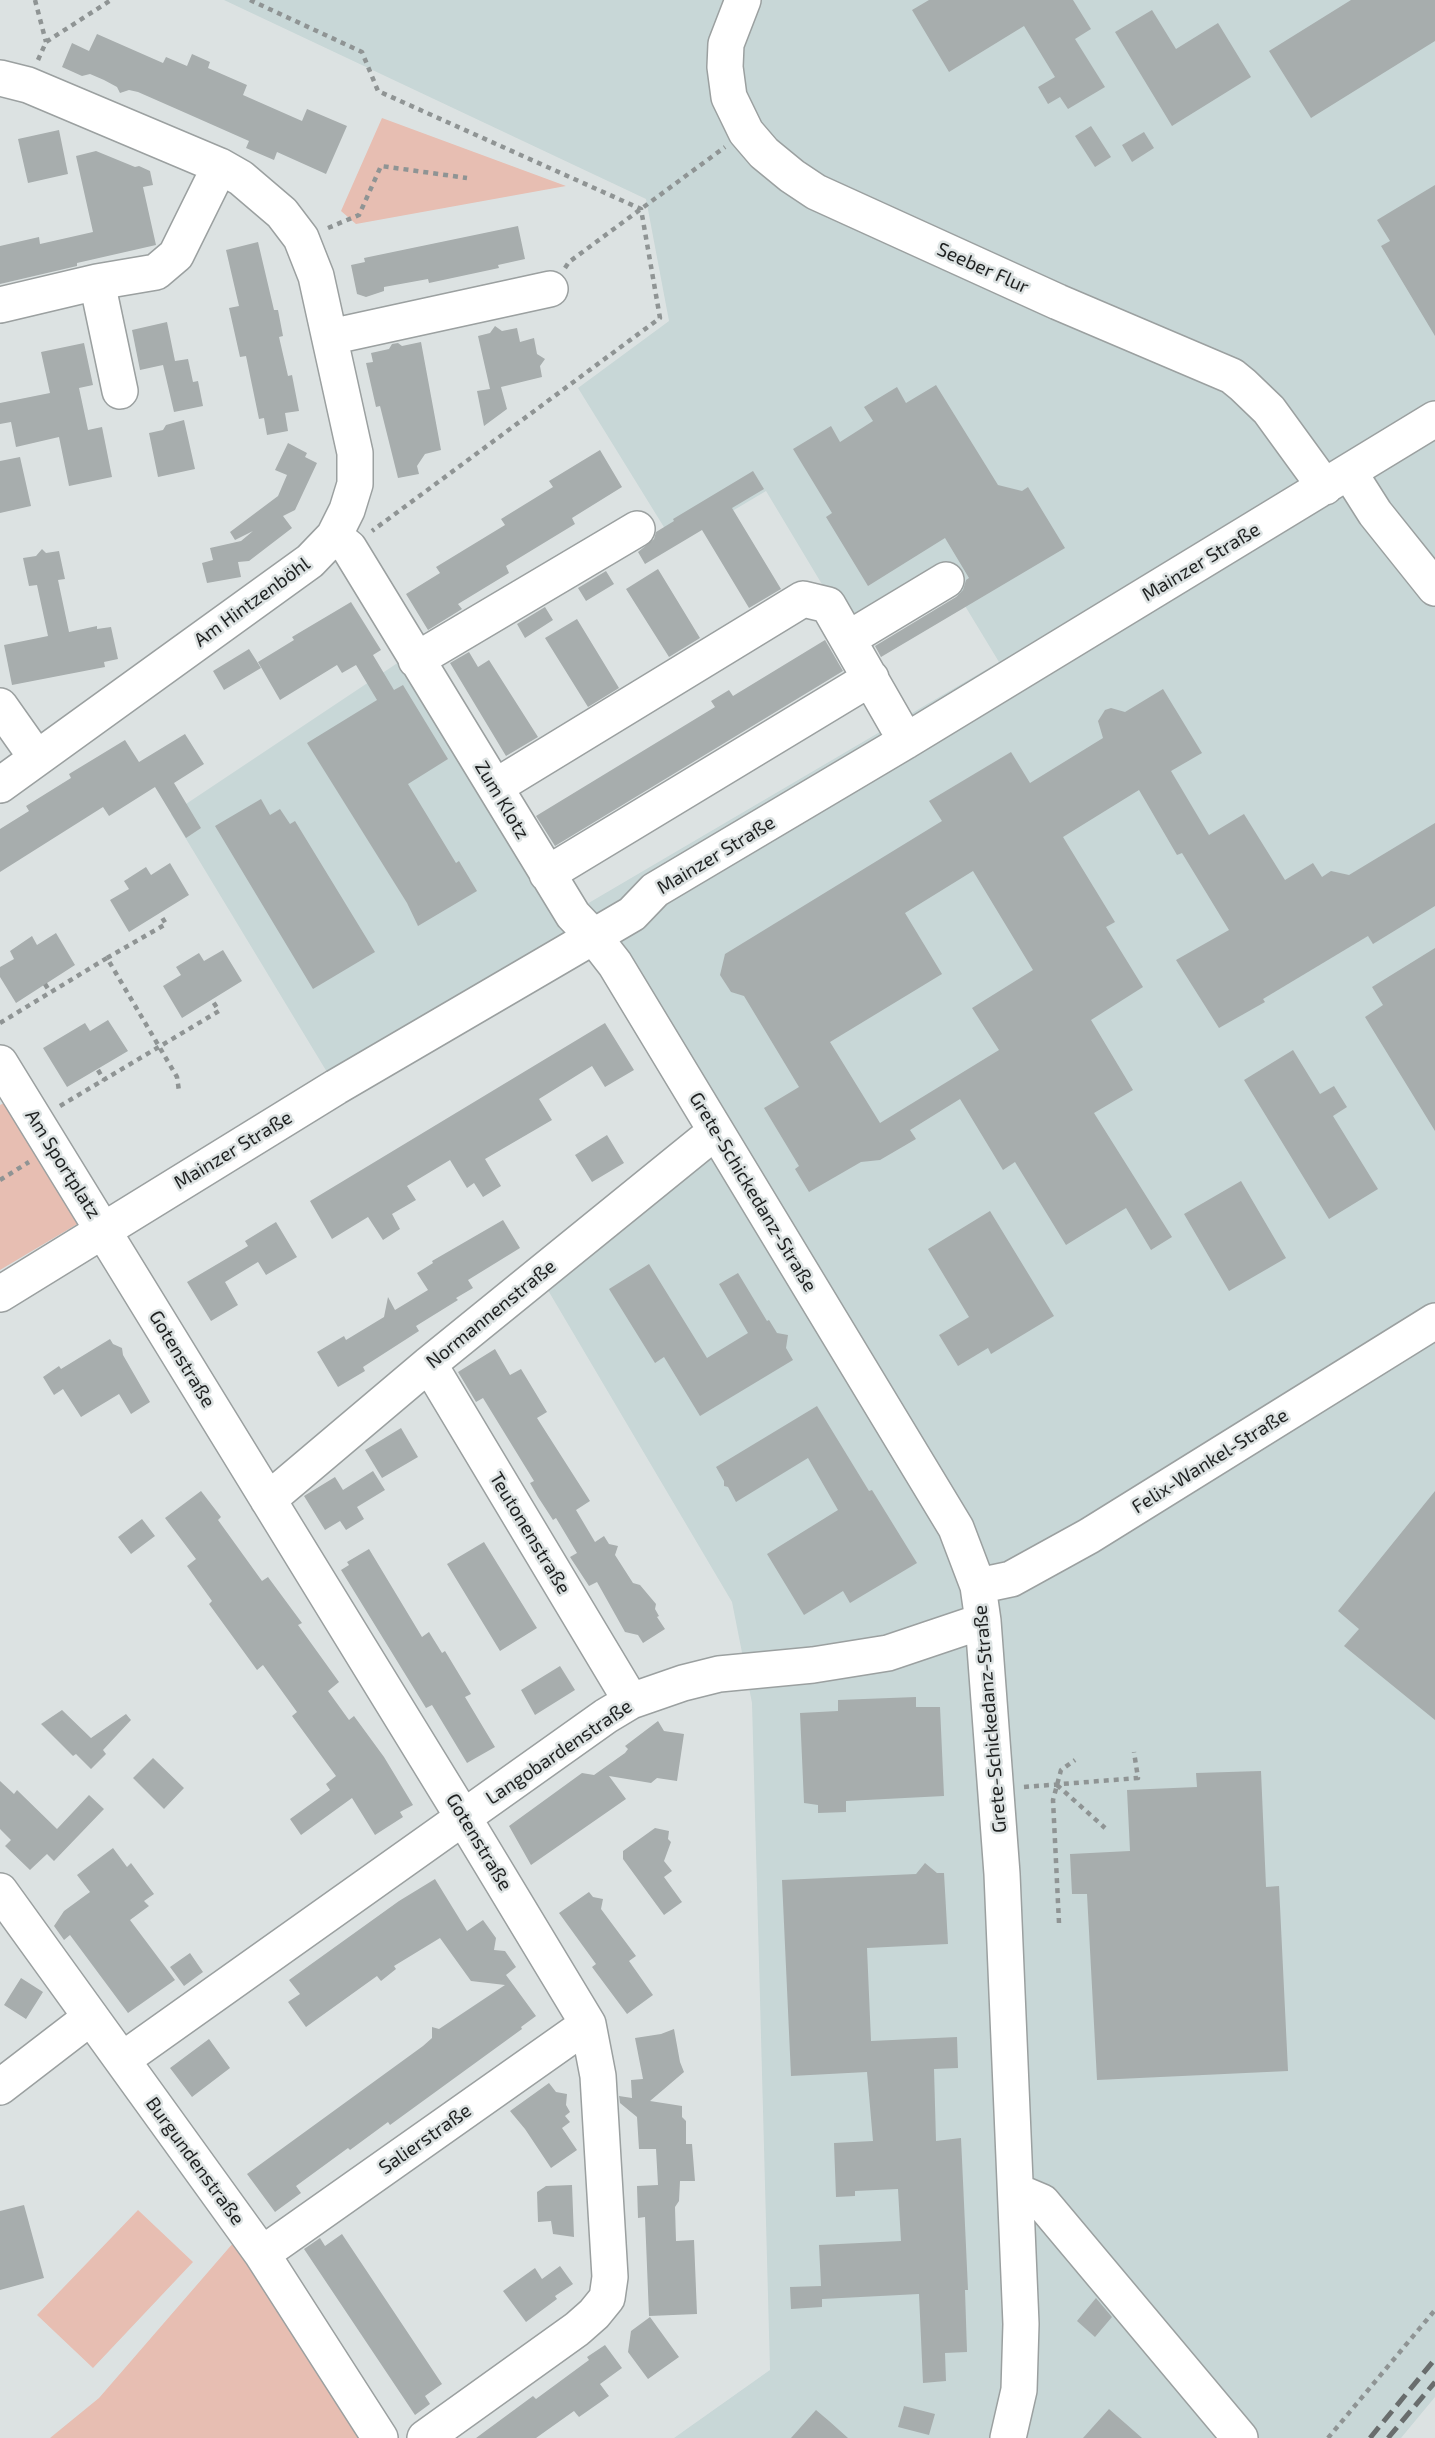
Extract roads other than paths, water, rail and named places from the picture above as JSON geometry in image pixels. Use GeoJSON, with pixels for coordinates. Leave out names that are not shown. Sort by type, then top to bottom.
{"type":"FeatureCollection","features":[{"type":"Feature","properties":{"kind":"street","name":"Seeber Flur"},"geometry":{"type":"LineString","coordinates":[[743,0],[726,44],[725,67],[729,97],[746,132],[764,153],[816,192],[1058,302],[1232,376],[1374,513],[1435,588]]}},
{"type":"Feature","properties":{"kind":"street","name":"Am Hintzenböhl"},"geometry":{"type":"LineString","coordinates":[[0,785],[310,561],[342,542],[347,510],[355,484],[355,453],[316,276],[301,238],[282,214],[267,198],[220,166],[14,81]]}},
{"type":"Feature","properties":{"kind":"street"},"geometry":{"type":"LineString","coordinates":[[0,305],[97,282],[156,272],[176,255],[220,166]]}},
{"type":"Feature","properties":{"kind":"street"},"geometry":{"type":"LineString","coordinates":[[97,282],[120,391]]}},
{"type":"Feature","properties":{"kind":"street"},"geometry":{"type":"LineString","coordinates":[[330,337],[550,289]]}},
{"type":"Feature","properties":{"kind":"street","name":"Mainzer Straße"},"geometry":{"type":"LineString","coordinates":[[0,1294],[336,1087],[632,914],[655,890],[906,741],[1435,419]]}},
{"type":"Feature","properties":{"kind":"street"},"geometry":{"type":"LineString","coordinates":[[416,660],[637,529]]}},
{"type":"Feature","properties":{"kind":"street","name":"Zum Klotz"},"geometry":{"type":"LineString","coordinates":[[342,542],[573,915],[594,937]]}},
{"type":"Feature","properties":{"kind":"street"},"geometry":{"type":"LineString","coordinates":[[848,639],[946,580]]}},
{"type":"Feature","properties":{"kind":"street"},"geometry":{"type":"LineString","coordinates":[[495,787],[803,599],[828,604],[906,741]]}},
{"type":"Feature","properties":{"kind":"street"},"geometry":{"type":"LineString","coordinates":[[547,874],[871,678]]}},
{"type":"Feature","properties":{"kind":"street"},"geometry":{"type":"LineString","coordinates":[[0,706],[36,757]]}},
{"type":"Feature","properties":{"kind":"street","name":"Grete-Schickedanz-Straße"},"geometry":{"type":"LineString","coordinates":[[594,937],[615,964],[956,1528],[978,1586],[1003,1888],[1016,2191],[1021,2361],[1019,2390],[1008,2438]]}},
{"type":"Feature","properties":{"kind":"street","name":"Am Sportplatz"},"geometry":{"type":"LineString","coordinates":[[0,1063],[103,1230]]}},
{"type":"Feature","properties":{"kind":"street","name":"Normannenstraße"},"geometry":{"type":"LineString","coordinates":[[268,1500],[429,1364],[716,1131]]}},
{"type":"Feature","properties":{"kind":"street","name":"Gotenstraße"},"geometry":{"type":"LineString","coordinates":[[103,1230],[588,2024],[598,2076],[610,2277],[607,2298],[577,2329],[425,2438]]}},
{"type":"Feature","properties":{"kind":"street","name":"Felix-Wankel-Straße"},"geometry":{"type":"LineString","coordinates":[[978,1586],[1011,1578],[1089,1536],[1435,1321]]}},
{"type":"Feature","properties":{"kind":"street","name":"Teutonenstraße"},"geometry":{"type":"LineString","coordinates":[[429,1364],[631,1701]]}},
{"type":"Feature","properties":{"kind":"street","name":"Langobardenstraße"},"geometry":{"type":"LineString","coordinates":[[122,2060],[463,1816],[631,1701],[719,1674],[813,1665],[888,1653],[983,1621]]}},
{"type":"Feature","properties":{"kind":"street","name":"Burgundenstraße"},"geometry":{"type":"LineString","coordinates":[[0,1891],[262,2254],[380,2438]]}},
{"type":"Feature","properties":{"kind":"street"},"geometry":{"type":"LineString","coordinates":[[0,2087],[92,2017]]}},
{"type":"Feature","properties":{"kind":"street","name":"Salierstraße"},"geometry":{"type":"LineString","coordinates":[[262,2254],[588,2024]]}},
{"type":"Feature","properties":{"kind":"street"},"geometry":{"type":"LineString","coordinates":[[1016,2191],[1042,2203],[1240,2438]]}},
{"type":"Feature","properties":{"kind":"railway"},"geometry":{"type":"LineString","coordinates":[[1370,2438],[1435,2359]]}},
{"type":"Feature","properties":{"kind":"railway"},"geometry":{"type":"LineString","coordinates":[[1388,2438],[1435,2382]]}}]}
